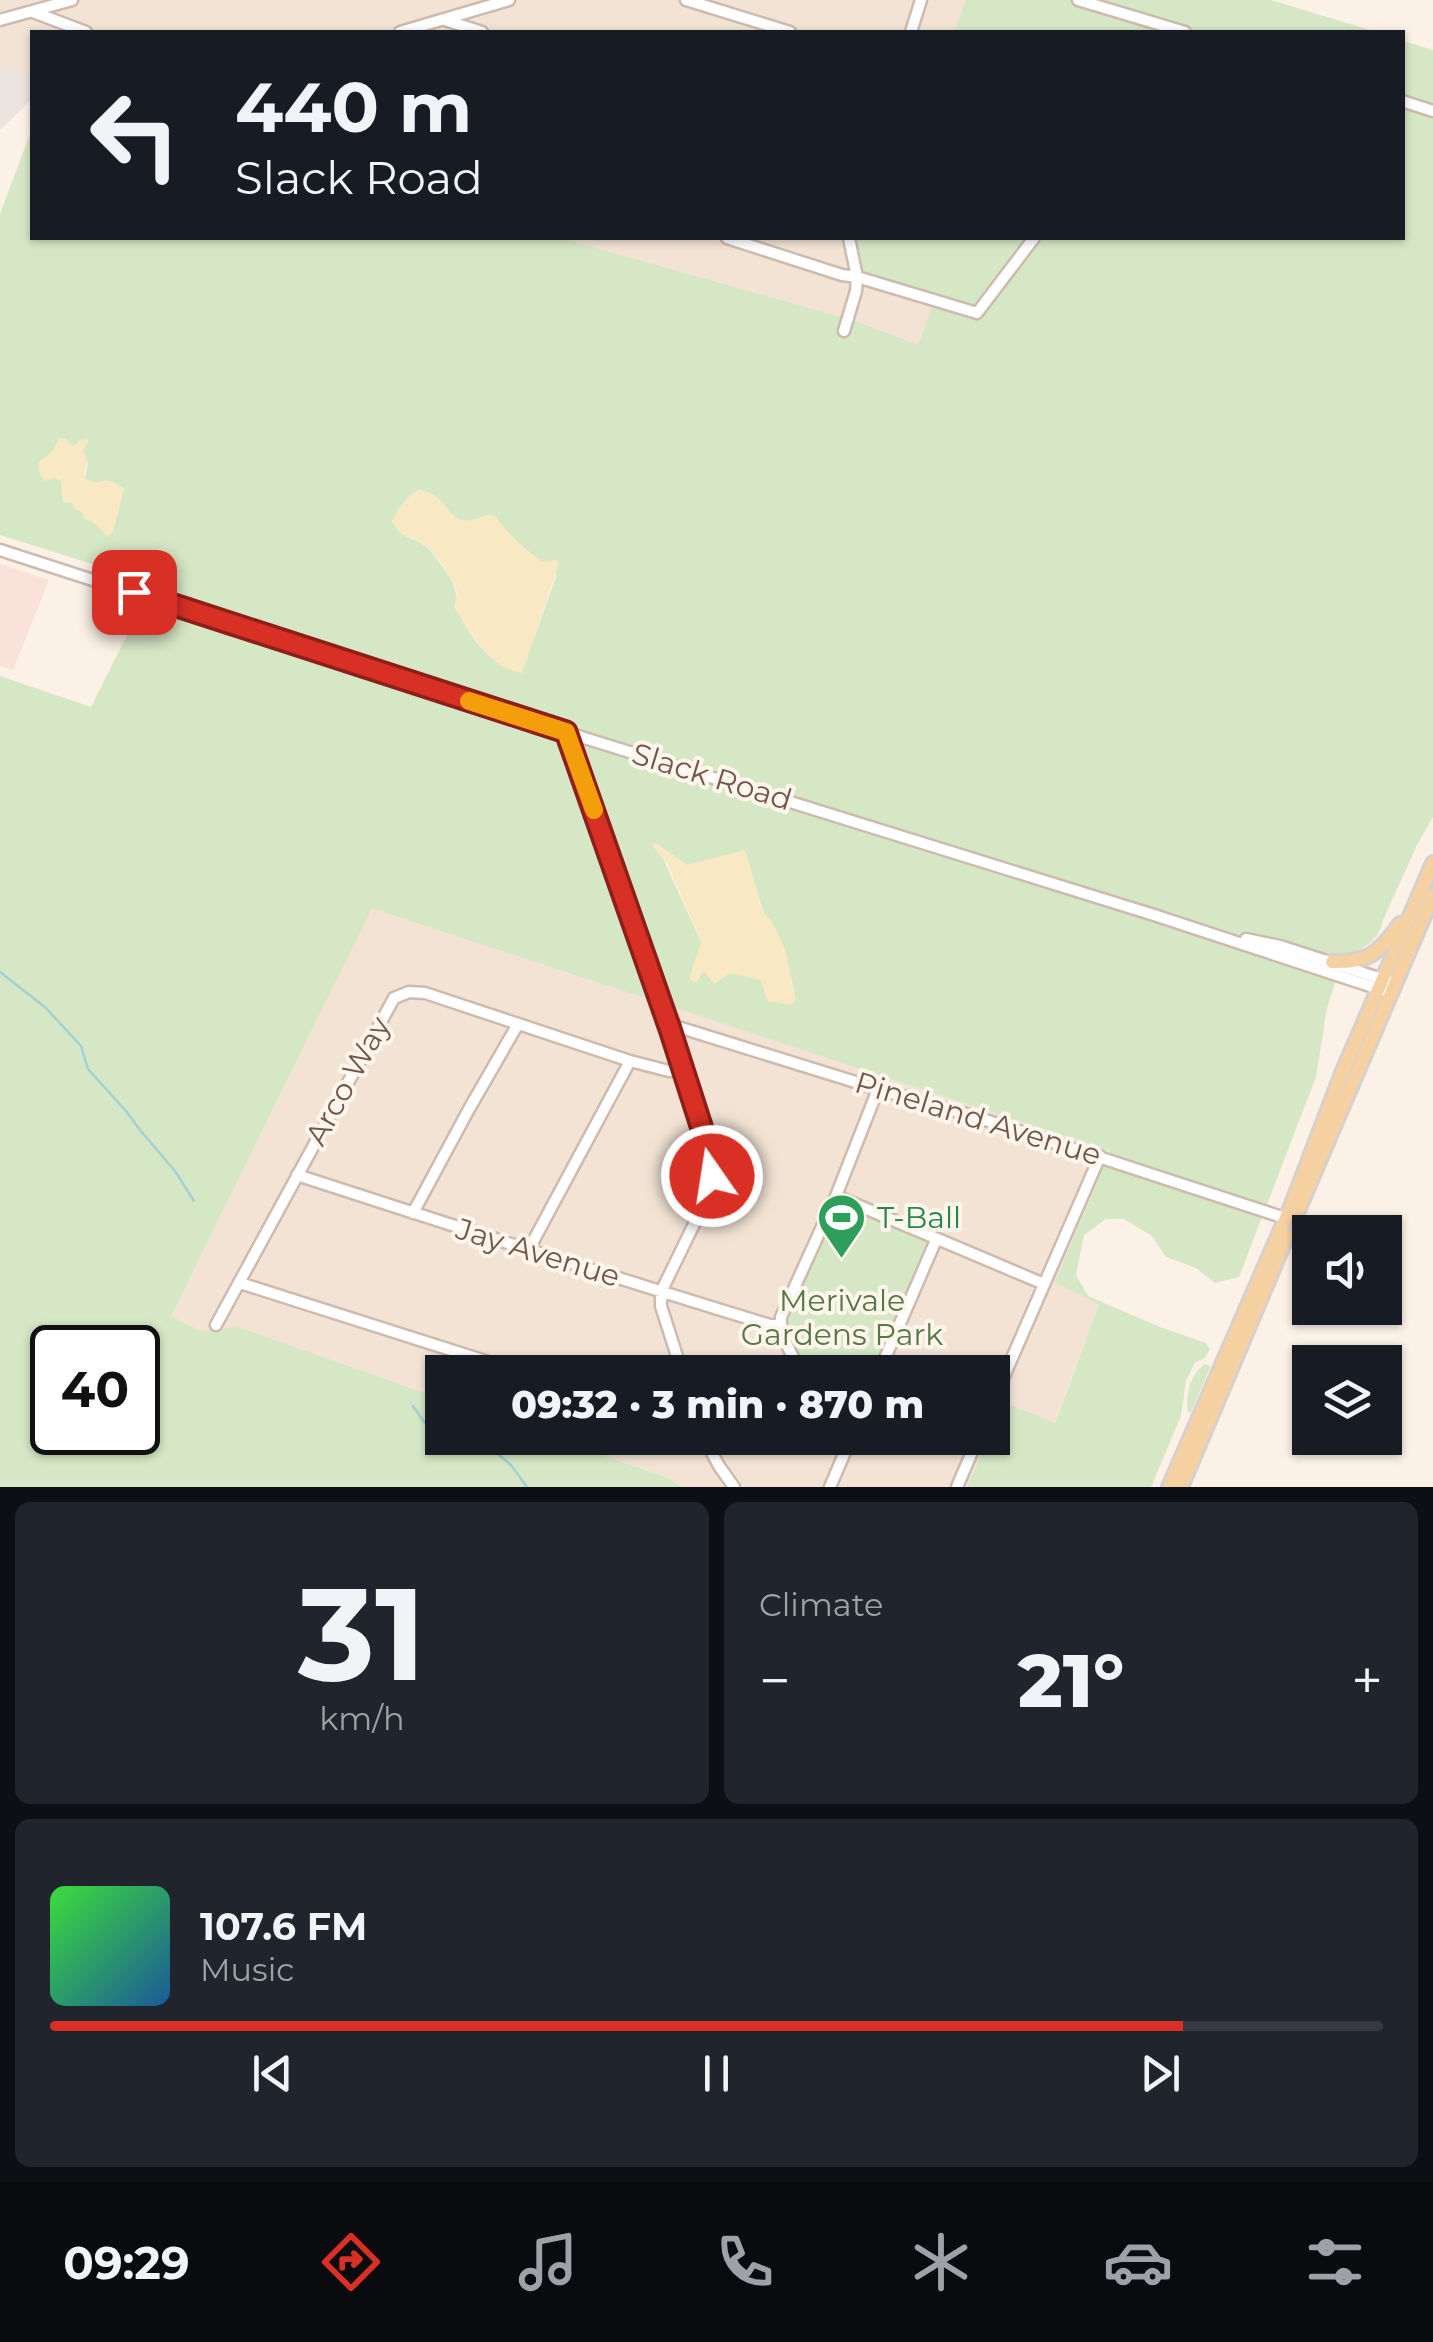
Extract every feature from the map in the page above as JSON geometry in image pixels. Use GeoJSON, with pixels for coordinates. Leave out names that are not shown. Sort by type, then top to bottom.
{"type":"FeatureCollection","features":[{"type":"Feature","properties":{"kind":"main road"},"geometry":{"type":"LineString","coordinates":[[1181,1487],[1387,986],[1410,916],[1433,864]]}},
{"type":"Feature","properties":{"kind":"main road"},"geometry":{"type":"LineString","coordinates":[[1169,1487],[1286,1218],[1337,1086],[1433,895]]}},
{"type":"Feature","properties":{"kind":"main road"},"geometry":{"type":"LineString","coordinates":[[1332,962],[1359,961],[1373,954],[1410,916]]}},
{"type":"Feature","properties":{"kind":"street"},"geometry":{"type":"LineString","coordinates":[[0,20],[72,0]]}},
{"type":"Feature","properties":{"kind":"street"},"geometry":{"type":"LineString","coordinates":[[407,30],[508,0]]}},
{"type":"Feature","properties":{"kind":"street"},"geometry":{"type":"LineString","coordinates":[[686,0],[784,30]]}},
{"type":"Feature","properties":{"kind":"street"},"geometry":{"type":"LineString","coordinates":[[912,30],[921,0]]}},
{"type":"Feature","properties":{"kind":"street"},"geometry":{"type":"LineString","coordinates":[[1078,0],[1178,30]]}},
{"type":"Feature","properties":{"kind":"street"},"geometry":{"type":"LineString","coordinates":[[32,11],[81,30]]}},
{"type":"Feature","properties":{"kind":"street"},"geometry":{"type":"LineString","coordinates":[[444,20],[476,30]]}},
{"type":"Feature","properties":{"kind":"street"},"geometry":{"type":"LineString","coordinates":[[1405,102],[1433,111]]}},
{"type":"Feature","properties":{"kind":"street"},"geometry":{"type":"LineString","coordinates":[[733,240],[977,313],[1032,240]]}},
{"type":"Feature","properties":{"kind":"street"},"geometry":{"type":"LineString","coordinates":[[844,331],[857,276],[849,240]]}},
{"type":"Feature","properties":{"kind":"street","name":"Slack Road"},"geometry":{"type":"LineString","coordinates":[[0,550],[566,732],[1387,986]]}},
{"type":"Feature","properties":{"kind":"street"},"geometry":{"type":"LineString","coordinates":[[566,732],[712,1160],[712,1176],[698,1216],[662,1292],[662,1306],[677,1355]]}},
{"type":"Feature","properties":{"kind":"street","name":"Slack Road"},"geometry":{"type":"LineString","coordinates":[[1196,929],[1265,942],[1332,962],[1387,986]]}},
{"type":"Feature","properties":{"kind":"street","name":"Arco Way"},"geometry":{"type":"LineString","coordinates":[[216,1325],[394,998],[409,992],[424,993],[630,1061],[683,1072]]}},
{"type":"Feature","properties":{"kind":"street"},"geometry":{"type":"LineString","coordinates":[[412,1213],[518,1024]]}},
{"type":"Feature","properties":{"kind":"street","name":"Pineland Avenue"},"geometry":{"type":"LineString","coordinates":[[670,1029],[678,1027],[974,1116],[1286,1218]]}},
{"type":"Feature","properties":{"kind":"street"},"geometry":{"type":"LineString","coordinates":[[529,1249],[630,1061]]}},
{"type":"Feature","properties":{"kind":"street"},"geometry":{"type":"LineString","coordinates":[[792,1355],[780,1324],[878,1089]]}},
{"type":"Feature","properties":{"kind":"street"},"geometry":{"type":"LineString","coordinates":[[1010,1362],[1100,1156]]}},
{"type":"Feature","properties":{"kind":"street","name":"Jay Avenue"},"geometry":{"type":"LineString","coordinates":[[297,1174],[770,1326],[780,1324]]}},
{"type":"Feature","properties":{"kind":"street"},"geometry":{"type":"LineString","coordinates":[[836,1196],[1044,1284]]}},
{"type":"Feature","properties":{"kind":"street"},"geometry":{"type":"LineString","coordinates":[[886,1355],[936,1240]]}},
{"type":"Feature","properties":{"kind":"street"},"geometry":{"type":"LineString","coordinates":[[240,1283],[467,1355]]}},
{"type":"Feature","properties":{"kind":"street"},"geometry":{"type":"LineString","coordinates":[[713,1455],[734,1487]]}},
{"type":"Feature","properties":{"kind":"street"},"geometry":{"type":"LineString","coordinates":[[830,1487],[844,1455]]}},
{"type":"Feature","properties":{"kind":"street"},"geometry":{"type":"LineString","coordinates":[[957,1487],[971,1455]]}},
{"type":"Feature","properties":{"kind":"shaded area"},"geometry":{"type":"Polygon","coordinates":[[[0,0],[968,0],[958,30],[30,30],[30,75],[0,66],[0,0]]]}},
{"type":"Feature","properties":{"kind":"shaded area"},"geometry":{"type":"Polygon","coordinates":[[[0,66],[30,75],[30,101],[0,130],[0,66]]]}},
{"type":"Feature","properties":{"kind":"shaded area"},"geometry":{"type":"Polygon","coordinates":[[[549,240],[1040,240],[915,355],[549,240]]]}},
{"type":"Feature","properties":{"kind":"shaded area"},"geometry":{"type":"Polygon","coordinates":[[[0,564],[49,580],[13,670],[0,666],[0,564]]]}},
{"type":"Feature","properties":{"kind":"shaded area"},"geometry":{"type":"Polygon","coordinates":[[[372,907],[1110,1151],[1056,1282],[1099,1305],[1054,1424],[1010,1406],[1010,1355],[425,1355],[425,1393],[239,1328],[201,1331],[171,1316],[372,907]]]}},
{"type":"Feature","properties":{"kind":"shaded area"},"geometry":{"type":"Polygon","coordinates":[[[601,1455],[981,1455],[967,1487],[682,1487],[668,1478],[601,1455]]]}},
{"type":"Feature","properties":{"kind":"green space"},"geometry":{"type":"Polygon","coordinates":[[[966,0],[1271,0],[1369,30],[955,30],[966,0]]]}},
{"type":"Feature","properties":{"kind":"green space"},"geometry":{"type":"Polygon","coordinates":[[[1405,42],[1433,50],[1433,817],[1378,933],[1364,947],[1344,955],[1327,1008],[1316,1077],[1239,1277],[1215,1283],[1196,1268],[1166,1257],[1152,1236],[1124,1219],[1106,1219],[1084,1235],[1076,1275],[1088,1296],[1206,1343],[1210,1349],[1204,1359],[1195,1362],[1186,1381],[1181,1416],[1151,1487],[967,1487],[981,1455],[1010,1455],[1010,1405],[1055,1423],[1099,1305],[1055,1282],[1110,1151],[372,908],[171,1316],[201,1331],[238,1327],[425,1393],[425,1455],[601,1455],[668,1478],[682,1487],[0,1487],[0,676],[91,707],[153,583],[0,535],[0,214],[30,134],[30,240],[567,240],[855,321],[918,345],[933,304],[863,276],[854,240],[1405,240],[1405,42]],[[88,440],[57,451],[39,463],[61,481],[63,503],[71,502],[101,529],[113,531],[124,489],[111,482],[85,479],[88,464],[83,451],[88,440]],[[419,490],[392,521],[401,533],[428,549],[451,578],[461,616],[477,643],[503,665],[522,672],[556,577],[556,560],[542,562],[496,517],[464,521],[431,494],[419,490]],[[656,843],[701,942],[704,971],[714,983],[730,972],[760,980],[773,923],[764,914],[745,851],[687,865],[656,843]]]}},
{"type":"Feature","properties":{"kind":"green space","name":"Merivale Gardens Park"},"geometry":{"type":"Polygon","coordinates":[[[838,1203],[922,1236],[927,1244],[881,1355],[796,1355],[785,1317],[838,1203]]]}},
{"type":"Feature","properties":{"kind":"green space"},"geometry":{"type":"Polygon","coordinates":[[[1205,1364],[1210,1366],[1209,1370],[1188,1413],[1190,1386],[1205,1364]]]}},
{"type":"Feature","properties":{"kind":"sand"},"geometry":{"type":"Polygon","coordinates":[[[59,438],[73,447],[80,440],[89,439],[83,451],[87,462],[85,479],[111,482],[124,489],[113,532],[107,537],[94,522],[84,519],[82,511],[74,509],[71,502],[63,503],[61,481],[46,481],[40,475],[39,463],[59,438]]]}},
{"type":"Feature","properties":{"kind":"sand"},"geometry":{"type":"Polygon","coordinates":[[[419,490],[439,499],[456,518],[474,520],[489,514],[496,517],[542,562],[559,563],[522,673],[500,665],[482,648],[454,607],[457,591],[453,580],[427,547],[402,534],[392,521],[403,503],[419,490]]]}},
{"type":"Feature","properties":{"kind":"sand"},"geometry":{"type":"Polygon","coordinates":[[[656,843],[687,865],[745,850],[764,914],[773,923],[785,949],[796,998],[792,1005],[768,1001],[760,980],[730,973],[714,984],[704,971],[696,983],[689,979],[701,941],[668,865],[652,845],[656,843]]]}},
{"type":"Feature","properties":{"kind":"waterway"},"geometry":{"type":"LineString","coordinates":[[0,972],[46,1008],[81,1046],[88,1069],[175,1171],[194,1201]]}},
{"type":"Feature","properties":{"kind":"waterway"},"geometry":{"type":"LineString","coordinates":[[413,1406],[425,1423]]}},
{"type":"Feature","properties":{"kind":"waterway"},"geometry":{"type":"LineString","coordinates":[[499,1455],[527,1487]]}},
{"type":"Feature","properties":{"kind":"slow traffic"},"geometry":{"type":"LineString","coordinates":[[469,701],[566,732],[594,810]]}},
{"type":"Feature","properties":{"kind":"place","name":"T-Ball"},"geometry":{"type":"Point","coordinates":[842,1260]}},
{"type":"Feature","properties":{"kind":"route"},"geometry":{"type":"LineString","coordinates":[[134,592],[566,732],[670,1029],[712,1160],[712,1176]]}}]}
